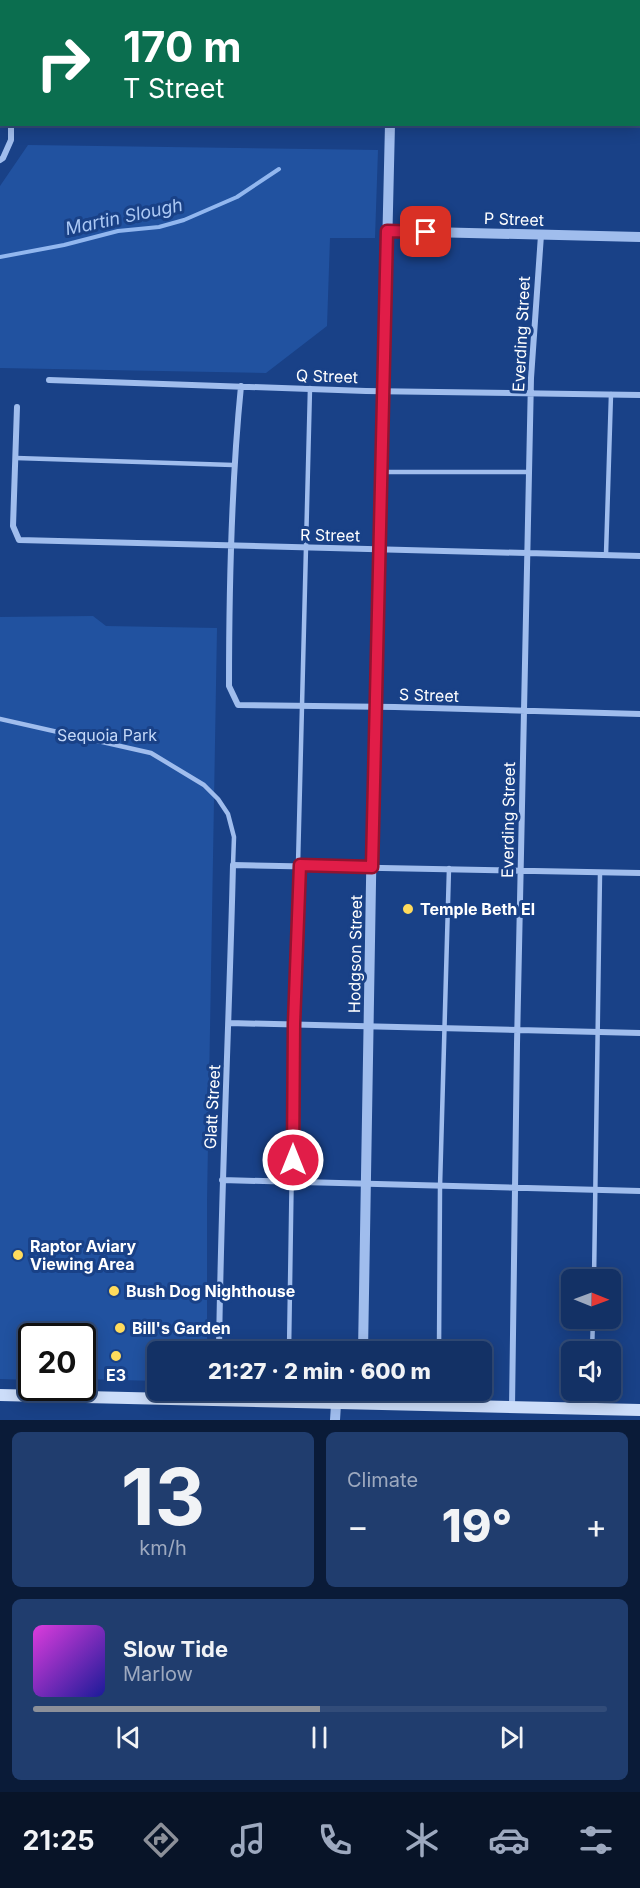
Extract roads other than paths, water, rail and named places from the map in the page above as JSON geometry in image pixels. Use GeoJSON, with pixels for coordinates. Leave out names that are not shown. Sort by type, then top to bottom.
{"type":"FeatureCollection","features":[{"type":"Feature","properties":{"kind":"main road"},"geometry":{"type":"LineString","coordinates":[[0,1395],[147,1396]]}},
{"type":"Feature","properties":{"kind":"main road"},"geometry":{"type":"LineString","coordinates":[[315,1401],[336,1404],[640,1410]]}},
{"type":"Feature","properties":{"kind":"street"},"geometry":{"type":"LineString","coordinates":[[0,160],[11,140],[11,126]]}},
{"type":"Feature","properties":{"kind":"street","name":"Hodgson Street"},"geometry":{"type":"LineString","coordinates":[[363,1341],[374,707],[390,126]]}},
{"type":"Feature","properties":{"kind":"street","name":"P Street"},"geometry":{"type":"LineString","coordinates":[[387,231],[640,237]]}},
{"type":"Feature","properties":{"kind":"street","name":"Everding Street"},"geometry":{"type":"LineString","coordinates":[[512,1407],[528,472],[530,394],[540,235]]}},
{"type":"Feature","properties":{"kind":"street","name":"Q Street"},"geometry":{"type":"LineString","coordinates":[[50,380],[383,391],[640,395]]}},
{"type":"Feature","properties":{"kind":"street"},"geometry":{"type":"LineString","coordinates":[[231,546],[233,465],[240,386]]}},
{"type":"Feature","properties":{"kind":"street"},"geometry":{"type":"LineString","coordinates":[[16,458],[18,407]]}},
{"type":"Feature","properties":{"kind":"street","name":"R Street"},"geometry":{"type":"LineString","coordinates":[[16,458],[13,526],[19,540],[640,556]]}},
{"type":"Feature","properties":{"kind":"street","name":"S Street"},"geometry":{"type":"LineString","coordinates":[[231,546],[229,686],[238,705],[640,714]]}},
{"type":"Feature","properties":{"kind":"street"},"geometry":{"type":"LineString","coordinates":[[233,865],[640,873]]}},
{"type":"Feature","properties":{"kind":"street","name":"Glatt Street"},"geometry":{"type":"LineString","coordinates":[[219,1341],[222,1180],[233,865]]}},
{"type":"Feature","properties":{"kind":"street"},"geometry":{"type":"LineString","coordinates":[[229,1023],[640,1033]]}},
{"type":"Feature","properties":{"kind":"street"},"geometry":{"type":"LineString","coordinates":[[222,1180],[640,1191]]}},
{"type":"Feature","properties":{"kind":"street"},"geometry":{"type":"LineString","coordinates":[[335,1420],[336,1404]]}},
{"type":"Feature","properties":{"kind":"lane"},"geometry":{"type":"LineString","coordinates":[[289,1341],[294,1024],[300,865],[301,706],[310,388]]}},
{"type":"Feature","properties":{"kind":"lane"},"geometry":{"type":"LineString","coordinates":[[606,555],[610,394]]}},
{"type":"Feature","properties":{"kind":"lane"},"geometry":{"type":"LineString","coordinates":[[16,458],[233,465]]}},
{"type":"Feature","properties":{"kind":"lane"},"geometry":{"type":"LineString","coordinates":[[381,472],[528,472]]}},
{"type":"Feature","properties":{"kind":"lane"},"geometry":{"type":"LineString","coordinates":[[0,718],[151,753],[204,784],[228,814],[234,837],[233,865]]}},
{"type":"Feature","properties":{"kind":"lane"},"geometry":{"type":"LineString","coordinates":[[439,1341],[449,868]]}},
{"type":"Feature","properties":{"kind":"lane"},"geometry":{"type":"LineString","coordinates":[[594,1269],[600,873]]}},
{"type":"Feature","properties":{"kind":"lane"},"geometry":{"type":"LineString","coordinates":[[439,1401],[439,1406]]}},
{"type":"Feature","properties":{"kind":"lane"},"geometry":{"type":"LineString","coordinates":[[591,1401],[591,1409]]}},
{"type":"Feature","properties":{"kind":"waterway","name":"Martin Slough"},"geometry":{"type":"LineString","coordinates":[[0,257],[64,245],[118,231],[159,227],[184,220],[237,197],[279,169]]}},
{"type":"Feature","properties":{"kind":"place","name":"Temple Beth El"},"geometry":{"type":"Point","coordinates":[408,909]}},
{"type":"Feature","properties":{"kind":"place","name":"Raptor Aviary Viewing Area"},"geometry":{"type":"Point","coordinates":[18,1255]}},
{"type":"Feature","properties":{"kind":"place","name":"Bush Dog Nighthouse"},"geometry":{"type":"Point","coordinates":[114,1291]}},
{"type":"Feature","properties":{"kind":"place","name":"Bill's Garden"},"geometry":{"type":"Point","coordinates":[120,1328]}},
{"type":"Feature","properties":{"kind":"place","name":"E3"},"geometry":{"type":"Point","coordinates":[116,1356]}},
{"type":"Feature","properties":{"kind":"park label","name":"Sequoia Park"},"geometry":{"type":"Point","coordinates":[107,735]}}]}
